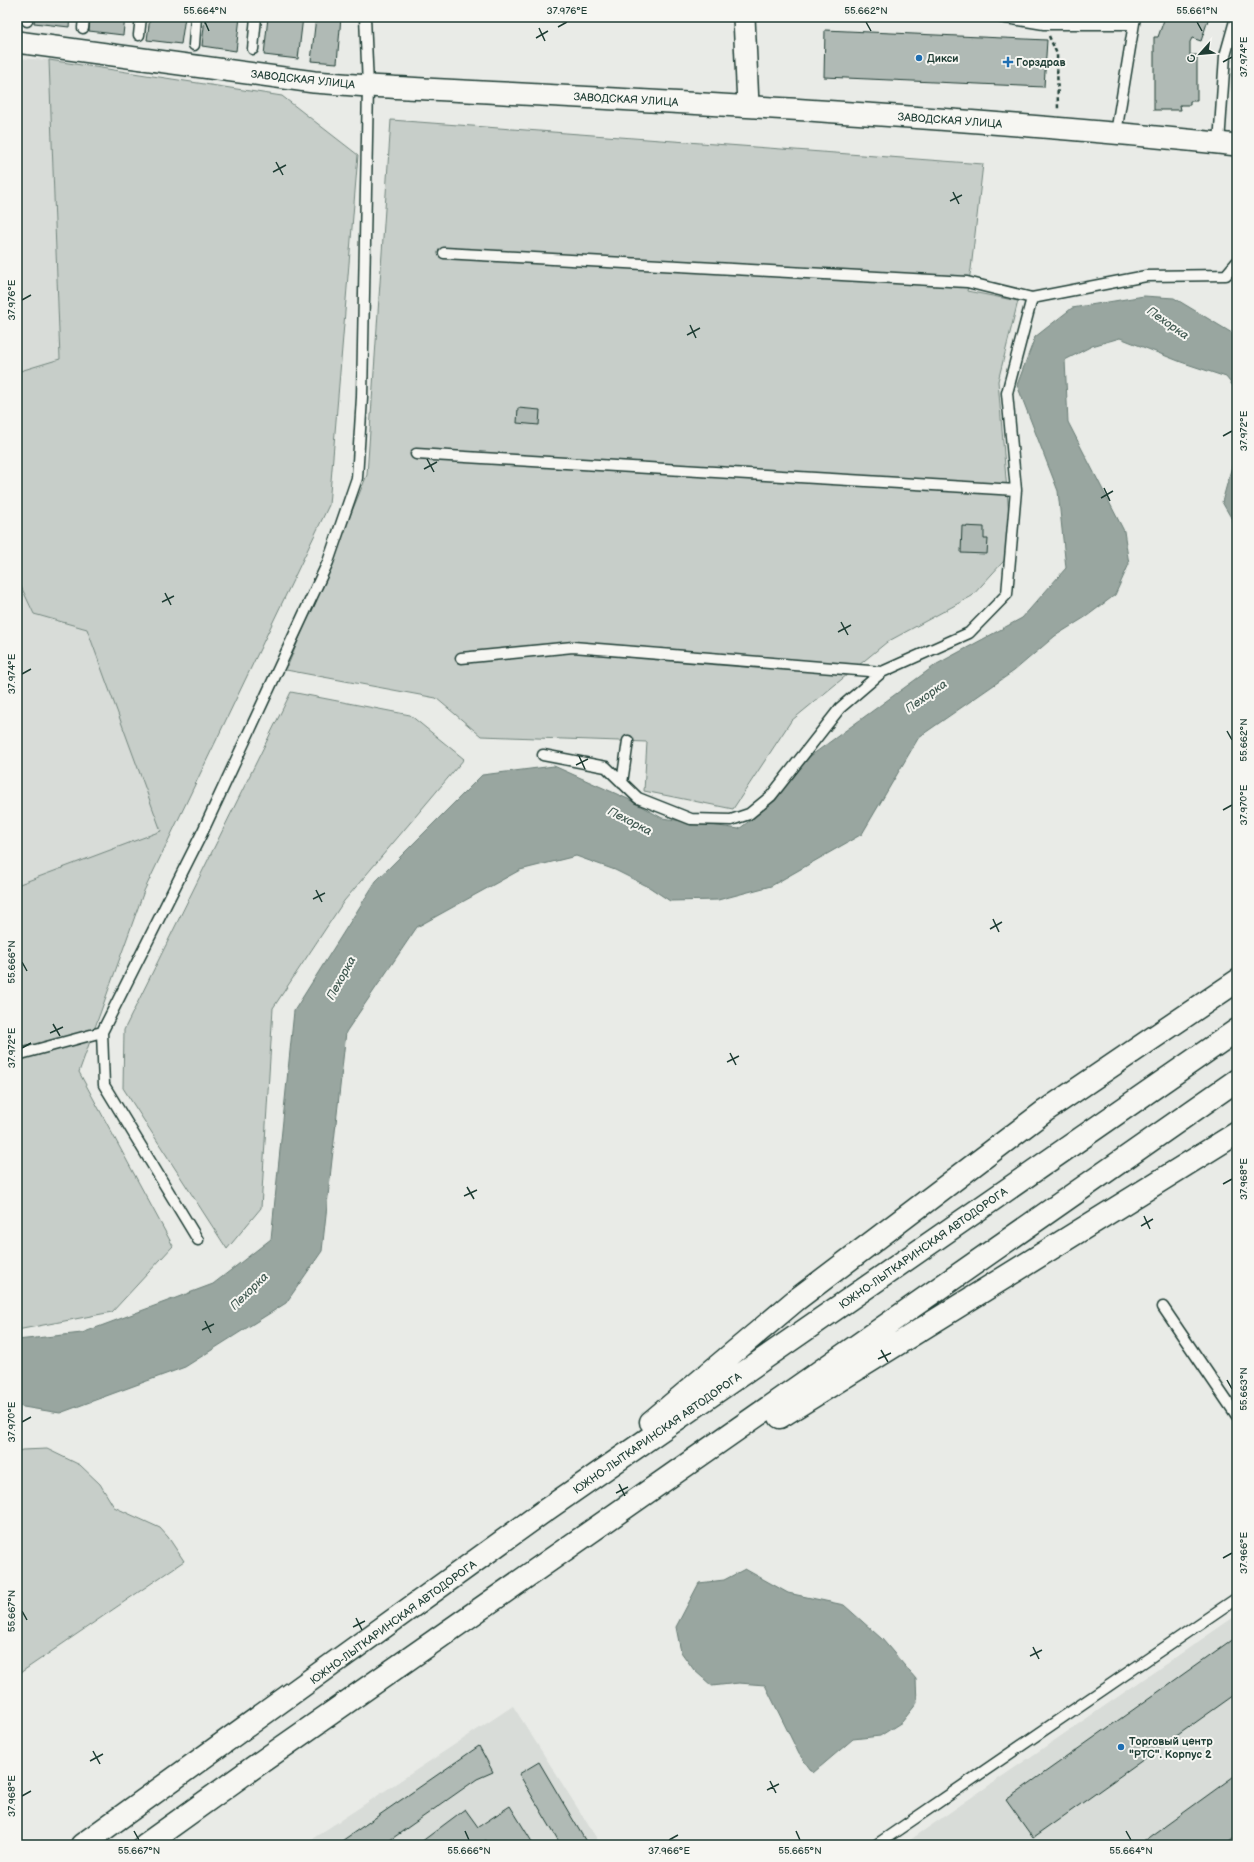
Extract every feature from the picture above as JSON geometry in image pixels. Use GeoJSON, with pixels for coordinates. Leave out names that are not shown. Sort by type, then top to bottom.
{"type":"FeatureCollection","features":[{"type":"Feature","properties":{"kind":"main road"},"geometry":{"type":"LineString","coordinates":[[543,1512],[796,1300],[1044,1111],[1237,981]]}},
{"type":"Feature","properties":{"kind":"main road","name":"ЮЖНО-ЛЫТКАРИНСКАЯ АВТОДОРОГА"},"geometry":{"type":"LineString","coordinates":[[82,1845],[543,1512],[1237,1030]]}},
{"type":"Feature","properties":{"kind":"main road"},"geometry":{"type":"LineString","coordinates":[[146,1845],[254,1767],[570,1548],[1237,1080]]}},
{"type":"Feature","properties":{"kind":"main road"},"geometry":{"type":"LineString","coordinates":[[570,1548],[1237,1133]]}},
{"type":"Feature","properties":{"kind":"street"},"geometry":{"type":"LineString","coordinates":[[744,17],[748,105]]}},
{"type":"Feature","properties":{"kind":"street","name":"ЗАВОДСКАЯ УЛИЦА"},"geometry":{"type":"LineString","coordinates":[[17,42],[314,82],[748,105],[1059,128],[1228,144]]}},
{"type":"Feature","properties":{"kind":"lane"},"geometry":{"type":"LineString","coordinates":[[82,28],[84,17]]}},
{"type":"Feature","properties":{"kind":"lane"},"geometry":{"type":"LineString","coordinates":[[139,36],[141,17]]}},
{"type":"Feature","properties":{"kind":"lane"},"geometry":{"type":"LineString","coordinates":[[194,45],[196,17]]}},
{"type":"Feature","properties":{"kind":"lane"},"geometry":{"type":"LineString","coordinates":[[253,49],[256,17]]}},
{"type":"Feature","properties":{"kind":"lane"},"geometry":{"type":"LineString","coordinates":[[198,1240],[104,1085],[102,1032],[202,833],[328,562],[357,478],[362,397],[368,86],[365,17]]}},
{"type":"Feature","properties":{"kind":"lane"},"geometry":{"type":"LineString","coordinates":[[1000,17],[1044,24],[1134,21],[1116,133]]}},
{"type":"Feature","properties":{"kind":"lane"},"geometry":{"type":"LineString","coordinates":[[1228,144],[1225,56],[1236,17]]}},
{"type":"Feature","properties":{"kind":"lane"},"geometry":{"type":"LineString","coordinates":[[444,253],[967,282],[1032,298],[1146,276],[1226,275],[1237,262]]}},
{"type":"Feature","properties":{"kind":"lane"},"geometry":{"type":"LineString","coordinates":[[543,755],[606,767],[638,798],[691,819],[731,820],[749,814],[770,796],[840,708],[882,672],[969,633],[1008,594],[1016,490],[1007,393],[1032,298]]}},
{"type":"Feature","properties":{"kind":"lane"},"geometry":{"type":"LineString","coordinates":[[416,454],[1016,490]]}},
{"type":"Feature","properties":{"kind":"lane"},"geometry":{"type":"LineString","coordinates":[[461,658],[573,647],[882,672]]}},
{"type":"Feature","properties":{"kind":"lane"},"geometry":{"type":"LineString","coordinates":[[622,783],[628,741]]}},
{"type":"Feature","properties":{"kind":"lane"},"geometry":{"type":"LineString","coordinates":[[17,1055],[102,1032]]}},
{"type":"Feature","properties":{"kind":"lane"},"geometry":{"type":"LineString","coordinates":[[1163,1307],[1237,1416]]}},
{"type":"Feature","properties":{"kind":"lane"},"geometry":{"type":"LineString","coordinates":[[876,1845],[1237,1598]]}},
{"type":"Feature","properties":{"kind":"path"},"geometry":{"type":"LineString","coordinates":[[1044,24],[1057,54],[1059,128]]}},
{"type":"Feature","properties":{"kind":"shaded area"},"geometry":{"type":"Polygon","coordinates":[[[17,58],[49,60],[60,360],[17,372],[17,58]]]}},
{"type":"Feature","properties":{"kind":"shaded area"},"geometry":{"type":"Polygon","coordinates":[[[49,60],[282,96],[358,155],[329,505],[144,891],[79,1072],[173,1246],[112,1312],[17,1330],[17,885],[161,831],[87,629],[34,614],[17,578],[17,372],[60,359],[49,60]]]}},
{"type":"Feature","properties":{"kind":"shaded area"},"geometry":{"type":"Polygon","coordinates":[[[391,120],[983,164],[971,269],[967,291],[1018,301],[998,381],[1012,552],[972,596],[887,642],[791,721],[733,809],[644,791],[647,742],[481,736],[436,698],[286,670],[367,475],[391,120]]]}},
{"type":"Feature","properties":{"kind":"shaded area"},"geometry":{"type":"Polygon","coordinates":[[[17,578],[34,614],[87,629],[162,831],[17,885],[17,578]]]}},
{"type":"Feature","properties":{"kind":"shaded area"},"geometry":{"type":"Polygon","coordinates":[[[291,692],[410,715],[464,759],[344,901],[273,1008],[261,1208],[227,1249],[123,1088],[124,1030],[291,692]]]}},
{"type":"Feature","properties":{"kind":"shaded area"},"geometry":{"type":"Polygon","coordinates":[[[47,1449],[80,1465],[100,1484],[114,1507],[160,1528],[184,1561],[17,1675],[17,1452],[22,1450],[47,1449]]]}},
{"type":"Feature","properties":{"kind":"shaded area"},"geometry":{"type":"Polygon","coordinates":[[[1237,1615],[1237,1845],[903,1845],[972,1797],[1237,1615]]]}},
{"type":"Feature","properties":{"kind":"shaded area"},"geometry":{"type":"Polygon","coordinates":[[[513,1706],[601,1845],[303,1845],[513,1706]]]}},
{"type":"Feature","properties":{"kind":"water","name":"Пехорка"},"geometry":{"type":"Polygon","coordinates":[[[1144,296],[1174,298],[1237,336],[1237,391],[1226,377],[1181,362],[1120,338],[1092,346],[1065,360],[1068,422],[1124,531],[1129,564],[1115,595],[1087,616],[1055,636],[1014,671],[919,737],[862,834],[771,886],[718,900],[670,901],[649,887],[615,870],[576,856],[520,870],[417,927],[346,1032],[322,1251],[286,1303],[185,1367],[60,1413],[17,1406],[17,1340],[82,1333],[213,1284],[271,1239],[294,1011],[376,881],[482,775],[554,766],[628,799],[662,818],[739,829],[775,801],[805,760],[937,664],[1022,618],[1066,568],[1058,491],[1017,385],[1035,337],[1072,308],[1144,296]]]}},
{"type":"Feature","properties":{"kind":"water"},"geometry":{"type":"Polygon","coordinates":[[[1234,459],[1237,459],[1237,528],[1222,502],[1234,459]]]}},
{"type":"Feature","properties":{"kind":"water"},"geometry":{"type":"Polygon","coordinates":[[[745,1569],[788,1593],[844,1605],[882,1639],[916,1679],[917,1703],[902,1722],[880,1736],[853,1739],[813,1773],[799,1754],[765,1685],[739,1683],[712,1686],[694,1670],[681,1652],[676,1627],[699,1583],[724,1580],[745,1569]]]}},
{"type":"Feature","properties":{"kind":"building"},"geometry":{"type":"Polygon","coordinates":[[[35,17],[70,17],[69,27],[34,23],[35,17]]]}},
{"type":"Feature","properties":{"kind":"building"},"geometry":{"type":"Polygon","coordinates":[[[90,17],[125,17],[123,35],[89,31],[90,17]]]}},
{"type":"Feature","properties":{"kind":"building"},"geometry":{"type":"Polygon","coordinates":[[[150,17],[185,17],[181,44],[147,40],[150,17]]]}},
{"type":"Feature","properties":{"kind":"building"},"geometry":{"type":"Polygon","coordinates":[[[205,17],[240,17],[236,51],[202,46],[205,17]]]}},
{"type":"Feature","properties":{"kind":"building"},"geometry":{"type":"Polygon","coordinates":[[[268,17],[303,17],[298,59],[264,55],[268,17]]]}},
{"type":"Feature","properties":{"kind":"building"},"geometry":{"type":"Polygon","coordinates":[[[316,17],[341,17],[337,63],[311,61],[316,17]]]}},
{"type":"Feature","properties":{"kind":"building"},"geometry":{"type":"Polygon","coordinates":[[[1165,17],[1209,17],[1201,41],[1192,38],[1190,42],[1190,55],[1197,55],[1197,101],[1190,101],[1190,105],[1180,105],[1181,110],[1154,110],[1154,37],[1158,37],[1165,17]]]}},
{"type":"Feature","properties":{"kind":"building"},"geometry":{"type":"Polygon","coordinates":[[[825,30],[1047,40],[1044,87],[824,77],[825,30]]]}},
{"type":"Feature","properties":{"kind":"building"},"geometry":{"type":"Polygon","coordinates":[[[518,408],[540,410],[539,425],[517,423],[518,408]]]}},
{"type":"Feature","properties":{"kind":"building"},"geometry":{"type":"Polygon","coordinates":[[[962,526],[984,527],[984,539],[988,539],[987,554],[961,553],[962,526]]]}},
{"type":"Feature","properties":{"kind":"building","name":"Торговый центр \"РТС\". Корпус 2"},"geometry":{"type":"Polygon","coordinates":[[[1237,1636],[1237,1693],[1033,1838],[1006,1800],[1237,1636]]]}},
{"type":"Feature","properties":{"kind":"building"},"geometry":{"type":"Polygon","coordinates":[[[479,1746],[493,1772],[477,1779],[383,1845],[336,1845],[479,1746]]]}},
{"type":"Feature","properties":{"kind":"building"},"geometry":{"type":"Polygon","coordinates":[[[539,1762],[588,1845],[561,1845],[519,1774],[539,1762]]]}},
{"type":"Feature","properties":{"kind":"building"},"geometry":{"type":"Polygon","coordinates":[[[1237,1774],[1237,1836],[1225,1845],[1139,1845],[1237,1774]]]}},
{"type":"Feature","properties":{"kind":"building"},"geometry":{"type":"Polygon","coordinates":[[[510,1806],[534,1845],[489,1845],[486,1840],[479,1845],[417,1845],[465,1809],[478,1827],[510,1806]]]}},
{"type":"Feature","properties":{"kind":"place","name":"Дикси"},"geometry":{"type":"Point","coordinates":[919,58]}},
{"type":"Feature","properties":{"kind":"place","name":"Горздрав"},"geometry":{"type":"Point","coordinates":[1008,62]}},
{"type":"Feature","properties":{"kind":"place","name":"Торговый центр \"РТС\". Корпус 2"},"geometry":{"type":"Point","coordinates":[1121,1747]}}]}
